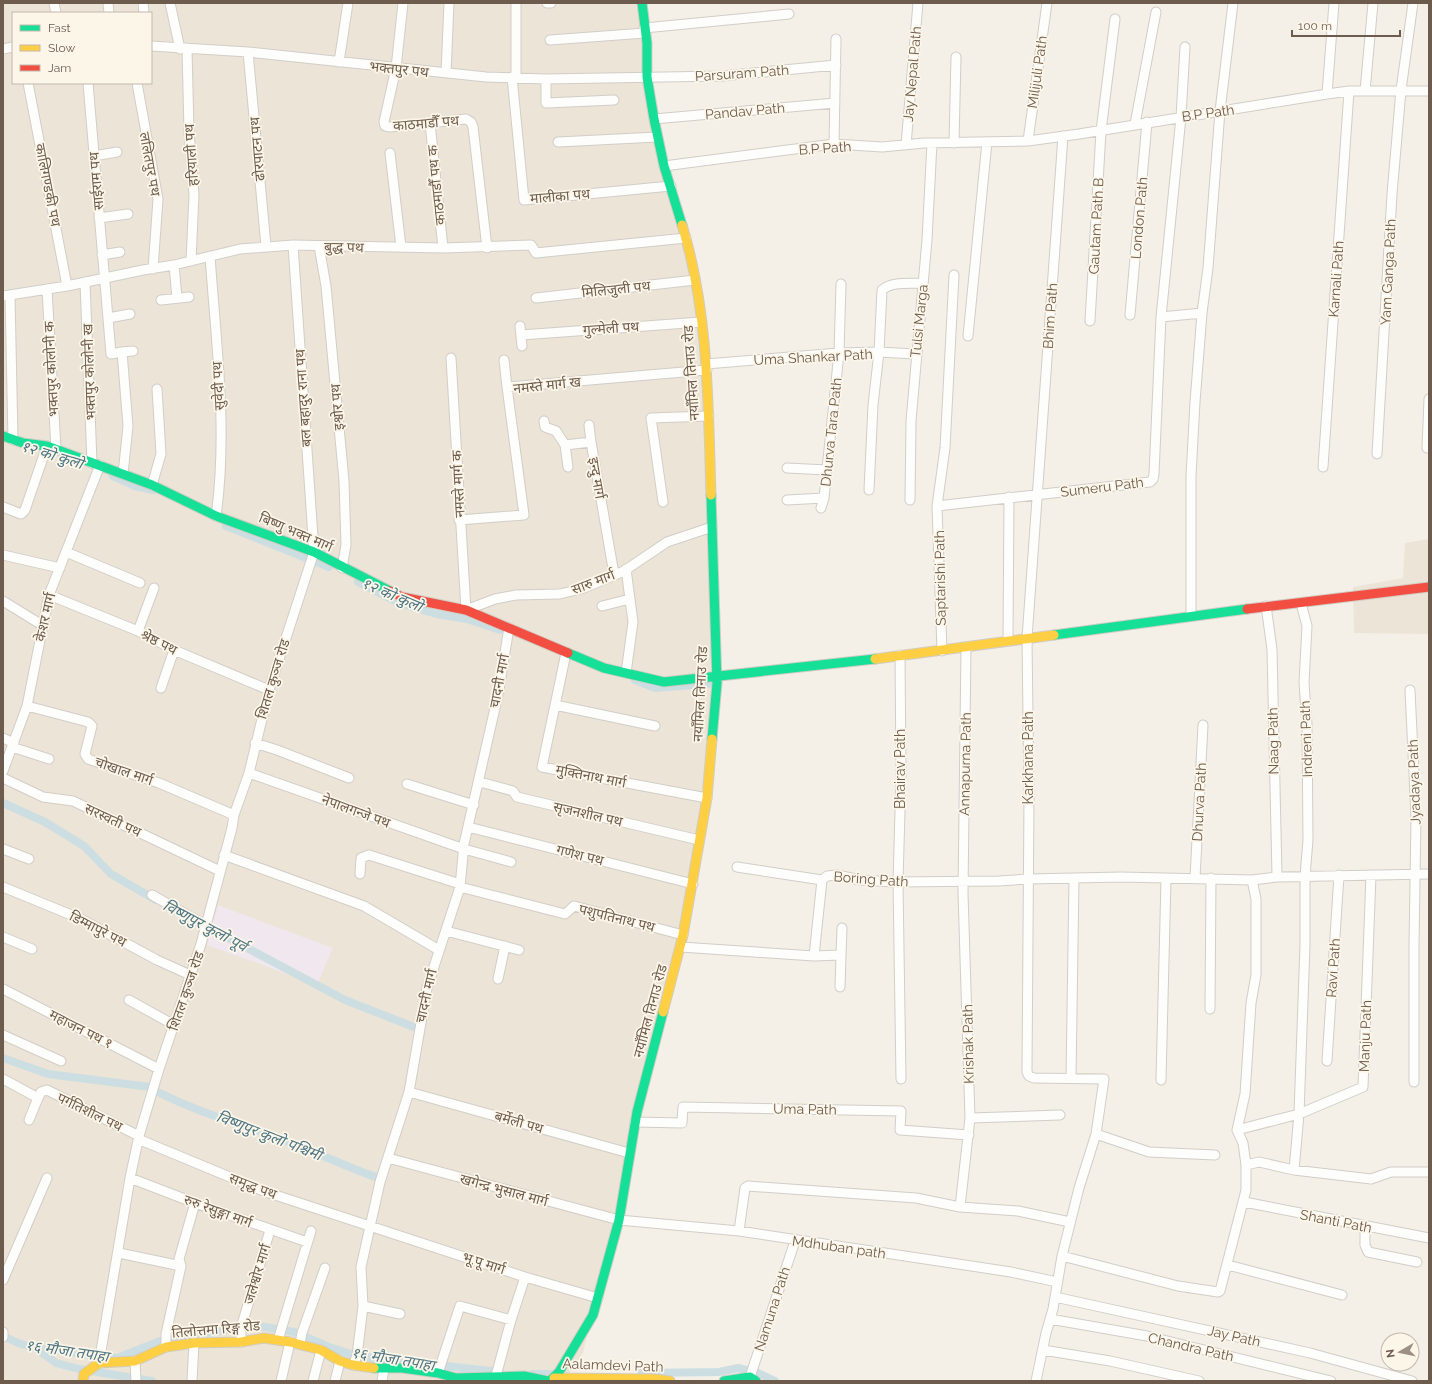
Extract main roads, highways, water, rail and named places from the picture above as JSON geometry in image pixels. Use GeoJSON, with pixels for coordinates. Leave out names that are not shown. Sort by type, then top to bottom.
{"type":"FeatureCollection","features":[{"type":"Feature","properties":{"kind":"waterway","name":"१२ को कुलो"},"geometry":{"type":"LineString","coordinates":[[113,476],[135,486],[153,490]]}},
{"type":"Feature","properties":{"kind":"waterway","name":"१२ को कुलो"},"geometry":{"type":"LineString","coordinates":[[226,526],[329,567]]}},
{"type":"Feature","properties":{"kind":"waterway","name":"१२ को कुलो"},"geometry":{"type":"LineString","coordinates":[[358,582],[393,600],[412,607],[437,614],[467,619],[500,630]]}},
{"type":"Feature","properties":{"kind":"waterway","name":"१२ को कुलो"},"geometry":{"type":"LineString","coordinates":[[635,680],[655,688],[717,683]]}},
{"type":"Feature","properties":{"kind":"waterway","name":"विष्णुपुर कुलो पूर्व"},"geometry":{"type":"LineString","coordinates":[[3,803],[45,822],[84,846],[111,874],[156,900]]}},
{"type":"Feature","properties":{"kind":"waterway","name":"विष्णुपुर कुलो पूर्व"},"geometry":{"type":"LineString","coordinates":[[202,924],[345,1000],[419,1029]]}},
{"type":"Feature","properties":{"kind":"waterway","name":"विष्णुपुर कुलो पश्चिमी"},"geometry":{"type":"LineString","coordinates":[[3,1058],[48,1074],[150,1087]]}},
{"type":"Feature","properties":{"kind":"waterway","name":"विष्णुपुर कुलो पश्चिमी"},"geometry":{"type":"LineString","coordinates":[[158,1092],[200,1111],[286,1141],[381,1179]]}},
{"type":"Feature","properties":{"kind":"waterway","name":"१६ मौजा तपाहा"},"geometry":{"type":"LineString","coordinates":[[3,1336],[18,1343],[35,1348],[117,1358],[168,1338],[259,1326],[294,1332],[329,1347],[357,1356],[499,1372]]}},
{"type":"Feature","properties":{"kind":"waterway"},"geometry":{"type":"LineString","coordinates":[[37,1349],[56,1363],[79,1369],[152,1381]]}},
{"type":"Feature","properties":{"kind":"waterway","name":"१६ मौजा तपाहा"},"geometry":{"type":"LineString","coordinates":[[641,1373],[719,1372],[738,1368],[758,1373],[775,1381]]}},
{"type":"Feature","properties":{"kind":"waterway","name":"१६ मौजा तपाहा"},"geometry":{"type":"LineString","coordinates":[[533,1374],[559,1374]]}}]}
